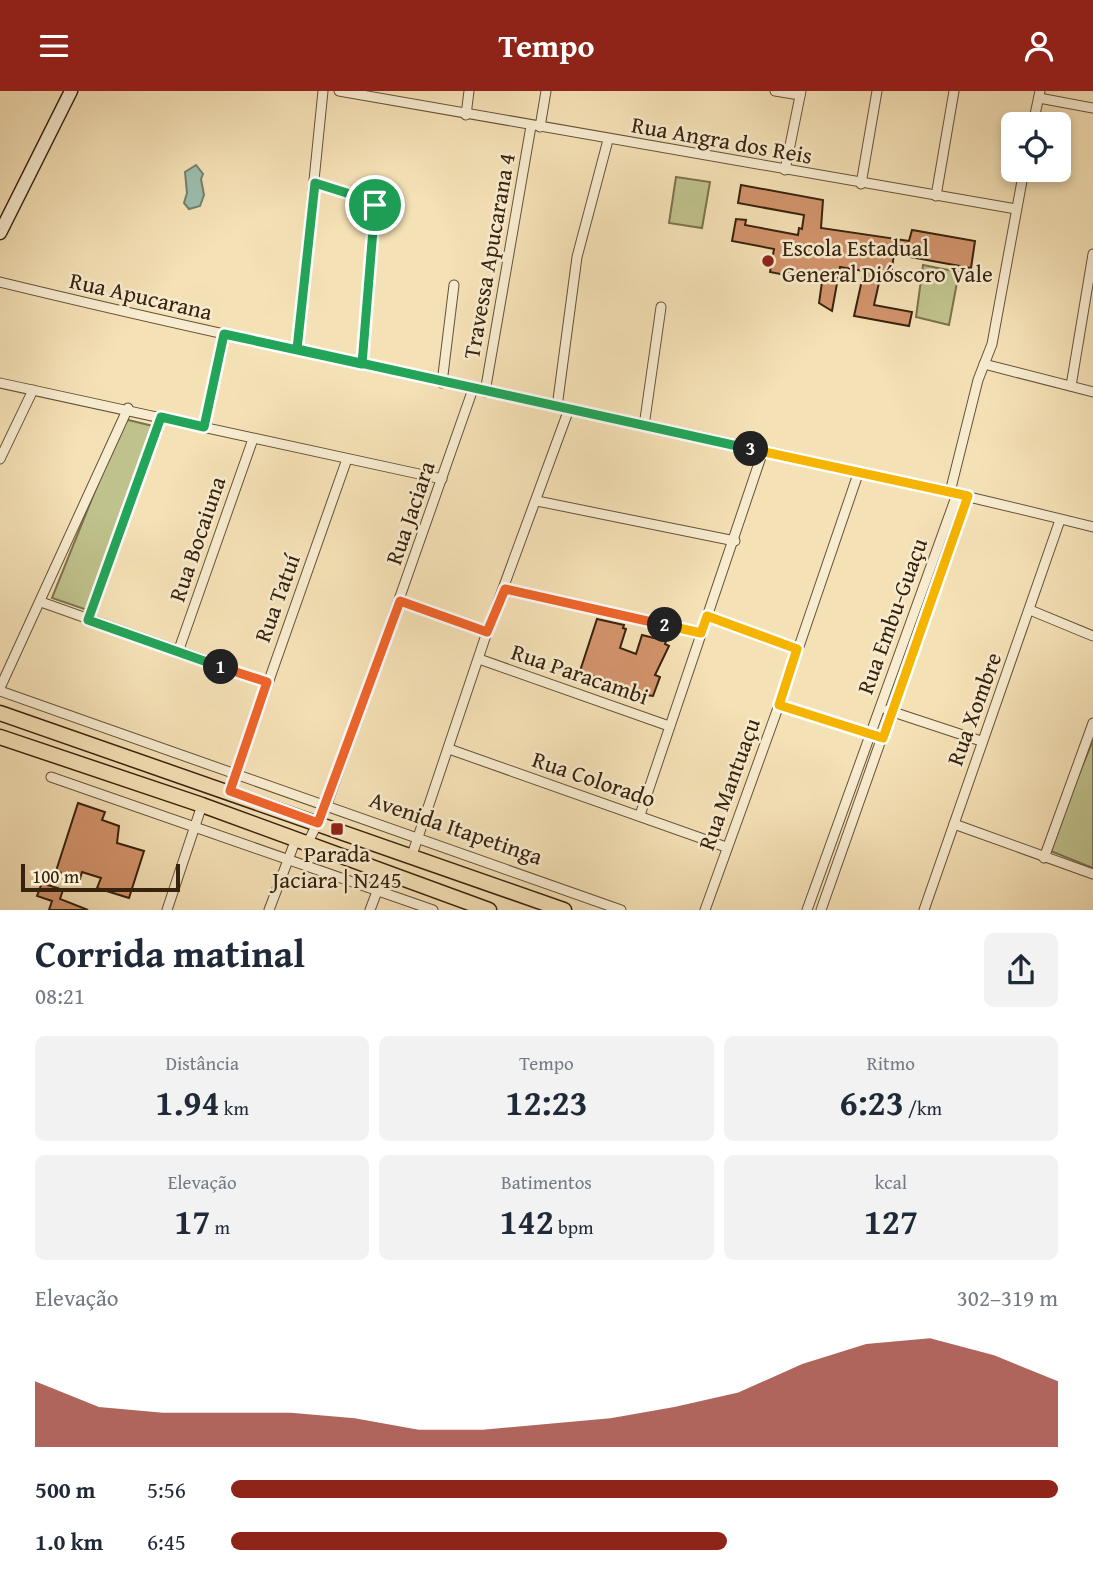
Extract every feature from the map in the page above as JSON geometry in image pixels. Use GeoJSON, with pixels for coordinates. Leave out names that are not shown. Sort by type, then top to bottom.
{"type":"FeatureCollection","features":[{"type":"Feature","properties":{"kind":"main road","name":"Avenida Itapetinga"},"geometry":{"type":"LineString","coordinates":[[0,713],[230,791],[564,910]]}},
{"type":"Feature","properties":{"kind":"main road"},"geometry":{"type":"LineString","coordinates":[[0,737],[202,805],[489,910]]}},
{"type":"Feature","properties":{"kind":"street"},"geometry":{"type":"LineString","coordinates":[[0,233],[72,91]]}},
{"type":"Feature","properties":{"kind":"street"},"geometry":{"type":"LineString","coordinates":[[297,349],[323,91]]}},
{"type":"Feature","properties":{"kind":"street","name":"Rua Angra dos Reis"},"geometry":{"type":"LineString","coordinates":[[339,91],[1016,209]]}},
{"type":"Feature","properties":{"kind":"street"},"geometry":{"type":"LineString","coordinates":[[466,115],[469,91]]}},
{"type":"Feature","properties":{"kind":"street","name":"Travessa Apucarana 4"},"geometry":{"type":"LineString","coordinates":[[485,392],[535,126],[546,91]]}},
{"type":"Feature","properties":{"kind":"street"},"geometry":{"type":"LineString","coordinates":[[775,91],[800,93],[785,170]]}},
{"type":"Feature","properties":{"kind":"street"},"geometry":{"type":"LineString","coordinates":[[862,184],[877,91]]}},
{"type":"Feature","properties":{"kind":"street"},"geometry":{"type":"LineString","coordinates":[[936,196],[954,91]]}},
{"type":"Feature","properties":{"kind":"street"},"geometry":{"type":"LineString","coordinates":[[1039,95],[1093,108]]}},
{"type":"Feature","properties":{"kind":"street"},"geometry":{"type":"LineString","coordinates":[[557,407],[577,257],[608,140]]}},
{"type":"Feature","properties":{"kind":"street","name":"Rua Embu-Guaçu"},"geometry":{"type":"LineString","coordinates":[[807,910],[953,493],[984,364],[992,344],[1022,182]]}},
{"type":"Feature","properties":{"kind":"street"},"geometry":{"type":"LineString","coordinates":[[315,183],[369,200],[375,208],[362,364]]}},
{"type":"Feature","properties":{"kind":"street"},"geometry":{"type":"LineString","coordinates":[[1071,386],[1093,254]]}},
{"type":"Feature","properties":{"kind":"street","name":"Rua Apucarana"},"geometry":{"type":"LineString","coordinates":[[0,282],[442,383],[968,496],[1093,527]]}},
{"type":"Feature","properties":{"kind":"street"},"geometry":{"type":"LineString","coordinates":[[442,383],[454,285]]}},
{"type":"Feature","properties":{"kind":"street"},"geometry":{"type":"LineString","coordinates":[[644,426],[660,307]]}},
{"type":"Feature","properties":{"kind":"street"},"geometry":{"type":"LineString","coordinates":[[204,427],[224,334]]}},
{"type":"Feature","properties":{"kind":"street"},"geometry":{"type":"LineString","coordinates":[[984,364],[1093,392]]}},
{"type":"Feature","properties":{"kind":"street"},"geometry":{"type":"LineString","coordinates":[[0,383],[128,408],[253,439],[442,479]]}},
{"type":"Feature","properties":{"kind":"street","name":"Rua Jaciara"},"geometry":{"type":"LineString","coordinates":[[270,910],[288,858],[318,823],[326,807],[473,389]]}},
{"type":"Feature","properties":{"kind":"street"},"geometry":{"type":"LineString","coordinates":[[0,459],[33,390]]}},
{"type":"Feature","properties":{"kind":"street"},"geometry":{"type":"LineString","coordinates":[[0,689],[128,408]]}},
{"type":"Feature","properties":{"kind":"street"},"geometry":{"type":"LineString","coordinates":[[412,855],[487,632],[569,409]]}},
{"type":"Feature","properties":{"kind":"street"},"geometry":{"type":"LineString","coordinates":[[88,620],[161,417]]}},
{"type":"Feature","properties":{"kind":"street","name":"Rua Bocaiuna"},"geometry":{"type":"LineString","coordinates":[[178,652],[253,439]]}},
{"type":"Feature","properties":{"kind":"street"},"geometry":{"type":"LineString","coordinates":[[640,815],[735,541],[763,451]]}},
{"type":"Feature","properties":{"kind":"street","name":"Rua Tatuí"},"geometry":{"type":"LineString","coordinates":[[230,791],[347,459]]}},
{"type":"Feature","properties":{"kind":"street","name":"Rua Mantuaçu"},"geometry":{"type":"LineString","coordinates":[[705,910],[858,474]]}},
{"type":"Feature","properties":{"kind":"street","name":"Rua Embu-Guaçu"},"geometry":{"type":"LineString","coordinates":[[821,910],[968,496]]}},
{"type":"Feature","properties":{"kind":"street"},"geometry":{"type":"LineString","coordinates":[[537,501],[735,541]]}},
{"type":"Feature","properties":{"kind":"street","name":"Rua Xombre"},"geometry":{"type":"LineString","coordinates":[[924,910],[1060,520]]}},
{"type":"Feature","properties":{"kind":"street"},"geometry":{"type":"LineString","coordinates":[[505,589],[701,633]]}},
{"type":"Feature","properties":{"kind":"street"},"geometry":{"type":"LineString","coordinates":[[400,601],[487,632]]}},
{"type":"Feature","properties":{"kind":"street"},"geometry":{"type":"LineString","coordinates":[[41,602],[267,682]]}},
{"type":"Feature","properties":{"kind":"street"},"geometry":{"type":"LineString","coordinates":[[1030,610],[1093,636]]}},
{"type":"Feature","properties":{"kind":"street"},"geometry":{"type":"LineString","coordinates":[[707,616],[797,649]]}},
{"type":"Feature","properties":{"kind":"street","name":"Rua Paracambi"},"geometry":{"type":"LineString","coordinates":[[479,659],[669,726]]}},
{"type":"Feature","properties":{"kind":"street","name":"Avenida Itapetinga"},"geometry":{"type":"LineString","coordinates":[[0,689],[621,910]]}},
{"type":"Feature","properties":{"kind":"street"},"geometry":{"type":"LineString","coordinates":[[779,705],[883,738]]}},
{"type":"Feature","properties":{"kind":"street"},"geometry":{"type":"LineString","coordinates":[[880,707],[981,741]]}},
{"type":"Feature","properties":{"kind":"street"},"geometry":{"type":"LineString","coordinates":[[1044,857],[1093,723]]}},
{"type":"Feature","properties":{"kind":"street","name":"Rua Colorado"},"geometry":{"type":"LineString","coordinates":[[449,749],[726,847]]}},
{"type":"Feature","properties":{"kind":"street"},"geometry":{"type":"LineString","coordinates":[[51,777],[433,910]]}},
{"type":"Feature","properties":{"kind":"street"},"geometry":{"type":"LineString","coordinates":[[167,910],[202,805]]}},
{"type":"Feature","properties":{"kind":"street"},"geometry":{"type":"LineString","coordinates":[[954,824],[1093,874]]}},
{"type":"Feature","properties":{"kind":"street"},"geometry":{"type":"LineString","coordinates":[[370,910],[384,873]]}},
{"type":"Feature","properties":{"kind":"green space"},"geometry":{"type":"Polygon","coordinates":[[[676,177],[710,182],[702,228],[669,223],[676,177]]]}},
{"type":"Feature","properties":{"kind":"green space"},"geometry":{"type":"Polygon","coordinates":[[[923,265],[959,272],[949,325],[916,317],[923,265]]]}},
{"type":"Feature","properties":{"kind":"green space"},"geometry":{"type":"Polygon","coordinates":[[[124,419],[153,426],[90,611],[52,598],[124,419]]]}},
{"type":"Feature","properties":{"kind":"green space"},"geometry":{"type":"Polygon","coordinates":[[[1093,740],[1093,868],[1048,850],[1093,740]]]}},
{"type":"Feature","properties":{"kind":"shaded area"},"geometry":{"type":"Polygon","coordinates":[[[196,165],[203,174],[201,179],[204,195],[200,206],[189,209],[184,203],[187,193],[185,172],[196,165]]]}},
{"type":"Feature","properties":{"kind":"building"},"geometry":{"type":"Polygon","coordinates":[[[741,185],[823,200],[821,228],[909,241],[912,230],[975,241],[971,268],[894,254],[891,275],[881,274],[874,305],[912,312],[909,326],[854,316],[864,271],[840,267],[832,311],[819,303],[822,282],[770,272],[774,249],[732,241],[736,219],[746,220],[745,225],[798,235],[799,228],[802,229],[804,215],[738,203],[741,185]]]}},
{"type":"Feature","properties":{"kind":"building"},"geometry":{"type":"Polygon","coordinates":[[[597,619],[624,625],[623,628],[626,629],[620,648],[636,654],[642,635],[666,641],[665,644],[669,646],[655,675],[660,677],[653,696],[624,690],[623,685],[582,673],[581,668],[597,619]]]}},
{"type":"Feature","properties":{"kind":"building"},"geometry":{"type":"Polygon","coordinates":[[[78,803],[105,812],[102,820],[119,826],[117,843],[144,851],[129,898],[97,888],[101,878],[82,872],[80,879],[56,871],[78,803]]]}},
{"type":"Feature","properties":{"kind":"building"},"geometry":{"type":"Polygon","coordinates":[[[42,883],[63,890],[60,899],[88,910],[49,910],[52,901],[37,896],[42,883]]]}},
{"type":"Feature","properties":{"kind":"place","name":"Escola Estadual General Dióscoro Vale"},"geometry":{"type":"Point","coordinates":[768,261]}},
{"type":"Feature","properties":{"kind":"place","name":"Parada Jaciara | N245"},"geometry":{"type":"Point","coordinates":[337,829]}},
{"type":"Feature","properties":{"kind":"route"},"geometry":{"type":"LineString","coordinates":[[375,205],[362,364],[297,349],[224,334],[204,427],[161,417],[88,620],[267,682],[230,791],[318,823],[400,601],[487,632],[505,589],[701,633],[707,616],[797,649],[779,705],[883,738],[968,496],[442,383],[297,349],[315,183],[372,201],[375,205]]}}]}
